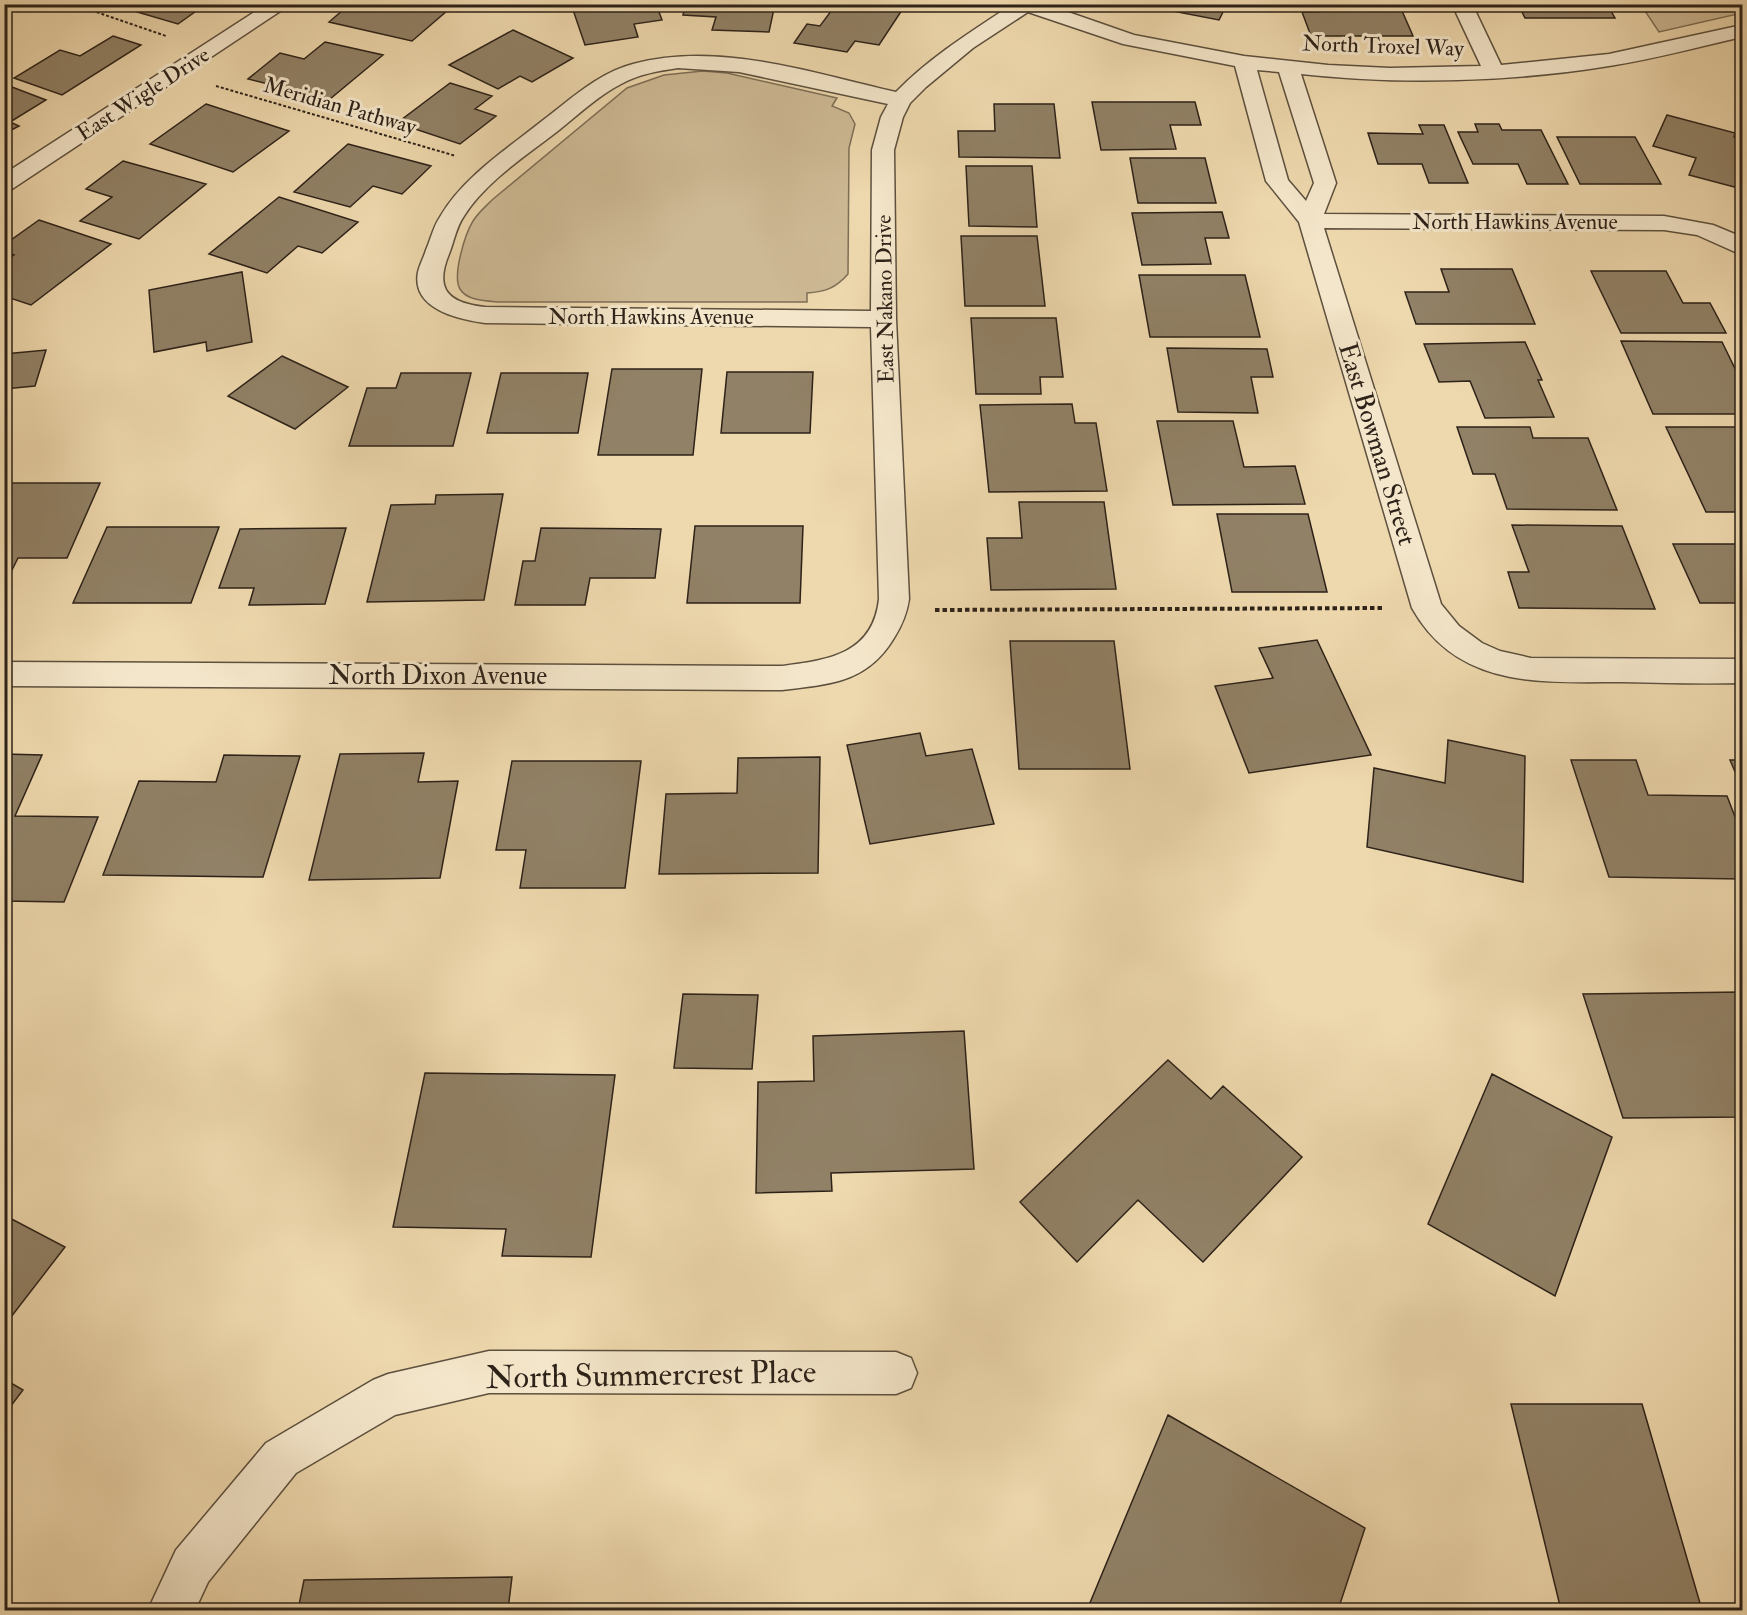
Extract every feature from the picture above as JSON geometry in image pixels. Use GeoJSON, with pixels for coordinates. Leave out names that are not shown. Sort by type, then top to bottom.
{"type":"FeatureCollection","features":[{"type":"Feature","properties":{"kind":"street","name":"East Wigle Drive"},"geometry":{"type":"LineString","coordinates":[[4,184],[281,4]]}},
{"type":"Feature","properties":{"kind":"street"},"geometry":{"type":"LineString","coordinates":[[1462,4],[1494,72]]}},
{"type":"Feature","properties":{"kind":"street","name":"North Troxel Way"},"geometry":{"type":"LineString","coordinates":[[1027,5],[1130,40],[1244,62],[1390,74],[1494,72],[1609,60],[1743,31]]}},
{"type":"Feature","properties":{"kind":"street","name":"East Nakano Drive"},"geometry":{"type":"LineString","coordinates":[[867,653],[885,629],[893,610],[894,599],[884,319],[883,150],[892,117],[901,100],[918,82],[966,44],[1027,5]]}},
{"type":"Feature","properties":{"kind":"street","name":"North Hawkins Avenue"},"geometry":{"type":"LineString","coordinates":[[884,319],[485,315],[465,313],[448,306],[437,297],[430,286],[429,274],[446,227],[454,212],[503,163],[616,77],[638,69],[677,62],[732,63],[901,100]]}},
{"type":"Feature","properties":{"kind":"street","name":"East Bowman Street"},"geometry":{"type":"LineString","coordinates":[[1244,62],[1277,181],[1310,221],[1427,608],[1443,631],[1469,652],[1500,665],[1531,670],[1743,671]]}},
{"type":"Feature","properties":{"kind":"street"},"geometry":{"type":"LineString","coordinates":[[1288,67],[1325,183],[1310,221]]}},
{"type":"Feature","properties":{"kind":"street","name":"North Hawkins Avenue"},"geometry":{"type":"LineString","coordinates":[[1310,221],[1664,223],[1697,227],[1719,235],[1743,248]]}},
{"type":"Feature","properties":{"kind":"street","name":"North Dixon Avenue"},"geometry":{"type":"LineString","coordinates":[[4,674],[782,678],[817,674],[844,666],[867,653]]}},
{"type":"Feature","properties":{"kind":"street","name":"North Summercrest Place"},"geometry":{"type":"LineString","coordinates":[[171,1611],[192,1566],[281,1458],[388,1395],[489,1372],[896,1373]]}},
{"type":"Feature","properties":{"kind":"path"},"geometry":{"type":"LineString","coordinates":[[73,4],[166,36]]}},
{"type":"Feature","properties":{"kind":"path","name":"Meridian Pathway"},"geometry":{"type":"LineString","coordinates":[[216,86],[459,156]]}},
{"type":"Feature","properties":{"kind":"path"},"geometry":{"type":"LineString","coordinates":[[931,610],[1390,608]]}},
{"type":"Feature","properties":{"kind":"shaded area"},"geometry":{"type":"Polygon","coordinates":[[[1641,5],[1742,5],[1742,13],[1659,32],[1641,5]]]}},
{"type":"Feature","properties":{"kind":"shaded area"},"geometry":{"type":"Polygon","coordinates":[[[703,71],[727,73],[837,98],[832,106],[849,113],[855,124],[849,148],[848,274],[844,279],[830,288],[807,293],[807,302],[499,302],[478,300],[463,293],[458,283],[458,265],[466,235],[473,221],[492,200],[627,88],[664,75],[703,71]]]}},
{"type":"Feature","properties":{"kind":"building"},"geometry":{"type":"Polygon","coordinates":[[[110,4],[206,4],[178,24],[110,4]]]}},
{"type":"Feature","properties":{"kind":"building"},"geometry":{"type":"Polygon","coordinates":[[[350,4],[455,4],[412,41],[329,22],[350,4]]]}},
{"type":"Feature","properties":{"kind":"building"},"geometry":{"type":"Polygon","coordinates":[[[571,4],[656,4],[662,20],[634,24],[638,37],[585,45],[571,4]]]}},
{"type":"Feature","properties":{"kind":"building"},"geometry":{"type":"Polygon","coordinates":[[[686,4],[775,4],[769,32],[712,30],[716,17],[683,15],[686,4]]]}},
{"type":"Feature","properties":{"kind":"building"},"geometry":{"type":"Polygon","coordinates":[[[859,4],[902,10],[879,45],[855,41],[847,52],[794,43],[807,24],[820,26],[834,7],[854,11],[859,4]]]}},
{"type":"Feature","properties":{"kind":"building"},"geometry":{"type":"Polygon","coordinates":[[[1164,4],[1227,4],[1219,20],[1162,9],[1164,4]]]}},
{"type":"Feature","properties":{"kind":"building"},"geometry":{"type":"Polygon","coordinates":[[[1317,4],[1399,4],[1413,36],[1311,36],[1302,12],[1320,12],[1317,4]]]}},
{"type":"Feature","properties":{"kind":"building"},"geometry":{"type":"Polygon","coordinates":[[[1518,4],[1607,4],[1615,18],[1525,18],[1518,4]]]}},
{"type":"Feature","properties":{"kind":"building"},"geometry":{"type":"Polygon","coordinates":[[[513,30],[573,58],[532,82],[520,76],[498,89],[449,65],[513,30]]]}},
{"type":"Feature","properties":{"kind":"building"},"geometry":{"type":"Polygon","coordinates":[[[113,36],[141,45],[62,95],[14,78],[60,50],[80,56],[113,36]]]}},
{"type":"Feature","properties":{"kind":"building"},"geometry":{"type":"Polygon","coordinates":[[[325,42],[383,55],[330,99],[248,79],[280,53],[304,59],[325,42]]]}},
{"type":"Feature","properties":{"kind":"building"},"geometry":{"type":"Polygon","coordinates":[[[450,83],[492,96],[475,109],[496,116],[460,144],[397,123],[450,83]]]}},
{"type":"Feature","properties":{"kind":"building"},"geometry":{"type":"Polygon","coordinates":[[[4,84],[46,100],[10,122],[19,126],[4,134],[4,84]]]}},
{"type":"Feature","properties":{"kind":"building"},"geometry":{"type":"Polygon","coordinates":[[[1092,102],[1195,102],[1201,125],[1170,125],[1176,149],[1101,150],[1092,102]]]}},
{"type":"Feature","properties":{"kind":"building"},"geometry":{"type":"Polygon","coordinates":[[[206,104],[289,131],[233,172],[150,144],[206,104]]]}},
{"type":"Feature","properties":{"kind":"building"},"geometry":{"type":"Polygon","coordinates":[[[994,104],[1054,104],[1060,158],[959,157],[958,131],[995,131],[994,104]]]}},
{"type":"Feature","properties":{"kind":"building"},"geometry":{"type":"Polygon","coordinates":[[[1667,115],[1735,133],[1734,137],[1742,140],[1742,189],[1689,175],[1696,158],[1653,146],[1667,115]]]}},
{"type":"Feature","properties":{"kind":"building"},"geometry":{"type":"Polygon","coordinates":[[[1475,124],[1499,124],[1502,130],[1541,130],[1568,184],[1527,184],[1518,164],[1473,164],[1458,132],[1478,132],[1475,124]]]}},
{"type":"Feature","properties":{"kind":"building"},"geometry":{"type":"Polygon","coordinates":[[[1419,125],[1444,125],[1468,183],[1429,183],[1422,164],[1378,164],[1368,133],[1423,134],[1419,125]]]}},
{"type":"Feature","properties":{"kind":"building"},"geometry":{"type":"Polygon","coordinates":[[[1557,137],[1635,137],[1661,184],[1580,184],[1557,137]]]}},
{"type":"Feature","properties":{"kind":"building"},"geometry":{"type":"Polygon","coordinates":[[[348,144],[431,166],[402,194],[373,186],[350,207],[294,192],[348,144]]]}},
{"type":"Feature","properties":{"kind":"building"},"geometry":{"type":"Polygon","coordinates":[[[1130,158],[1205,158],[1216,203],[1138,203],[1130,158]]]}},
{"type":"Feature","properties":{"kind":"building"},"geometry":{"type":"Polygon","coordinates":[[[123,161],[206,184],[139,239],[80,221],[112,197],[86,189],[123,161]]]}},
{"type":"Feature","properties":{"kind":"building"},"geometry":{"type":"Polygon","coordinates":[[[966,166],[1032,166],[1037,227],[969,226],[966,166]]]}},
{"type":"Feature","properties":{"kind":"building"},"geometry":{"type":"Polygon","coordinates":[[[279,197],[358,222],[322,253],[298,246],[267,273],[209,254],[279,197]]]}},
{"type":"Feature","properties":{"kind":"building"},"geometry":{"type":"Polygon","coordinates":[[[1222,212],[1229,238],[1205,238],[1211,264],[1142,265],[1132,213],[1222,212]]]}},
{"type":"Feature","properties":{"kind":"building"},"geometry":{"type":"Polygon","coordinates":[[[39,220],[111,244],[31,305],[4,296],[4,262],[14,255],[4,251],[4,245],[39,220]]]}},
{"type":"Feature","properties":{"kind":"building"},"geometry":{"type":"Polygon","coordinates":[[[961,236],[1037,236],[1045,306],[965,306],[961,236]]]}},
{"type":"Feature","properties":{"kind":"building"},"geometry":{"type":"Polygon","coordinates":[[[1441,269],[1512,269],[1535,324],[1416,324],[1405,292],[1449,292],[1441,269]]]}},
{"type":"Feature","properties":{"kind":"building"},"geometry":{"type":"Polygon","coordinates":[[[1591,271],[1666,271],[1683,303],[1710,303],[1726,333],[1621,333],[1591,271]]]}},
{"type":"Feature","properties":{"kind":"building"},"geometry":{"type":"Polygon","coordinates":[[[242,272],[252,342],[207,351],[206,342],[154,352],[149,290],[242,272]]]}},
{"type":"Feature","properties":{"kind":"building"},"geometry":{"type":"Polygon","coordinates":[[[1139,275],[1245,275],[1260,337],[1150,337],[1139,275]]]}},
{"type":"Feature","properties":{"kind":"building"},"geometry":{"type":"Polygon","coordinates":[[[971,318],[1056,318],[1063,377],[1040,377],[1041,394],[976,394],[971,318]]]}},
{"type":"Feature","properties":{"kind":"building"},"geometry":{"type":"Polygon","coordinates":[[[1621,341],[1722,342],[1742,383],[1742,414],[1653,414],[1621,341]]]}},
{"type":"Feature","properties":{"kind":"building"},"geometry":{"type":"Polygon","coordinates":[[[1525,342],[1542,380],[1538,380],[1554,417],[1485,418],[1470,381],[1439,382],[1424,344],[1525,342]]]}},
{"type":"Feature","properties":{"kind":"building"},"geometry":{"type":"Polygon","coordinates":[[[1167,348],[1267,349],[1273,377],[1251,377],[1258,413],[1178,412],[1167,348]]]}},
{"type":"Feature","properties":{"kind":"building"},"geometry":{"type":"Polygon","coordinates":[[[46,350],[35,386],[4,389],[4,354],[46,350]]]}},
{"type":"Feature","properties":{"kind":"building"},"geometry":{"type":"Polygon","coordinates":[[[282,356],[348,387],[295,429],[228,396],[282,356]]]}},
{"type":"Feature","properties":{"kind":"building"},"geometry":{"type":"Polygon","coordinates":[[[612,369],[702,369],[693,455],[598,455],[612,369]]]}},
{"type":"Feature","properties":{"kind":"building"},"geometry":{"type":"Polygon","coordinates":[[[727,372],[813,372],[810,433],[721,433],[727,372]]]}},
{"type":"Feature","properties":{"kind":"building"},"geometry":{"type":"Polygon","coordinates":[[[401,373],[471,373],[453,446],[349,446],[367,388],[396,388],[401,373]]]}},
{"type":"Feature","properties":{"kind":"building"},"geometry":{"type":"Polygon","coordinates":[[[501,373],[588,373],[578,433],[487,433],[501,373]]]}},
{"type":"Feature","properties":{"kind":"building"},"geometry":{"type":"Polygon","coordinates":[[[1072,404],[1075,423],[1096,423],[1107,491],[989,492],[980,405],[1072,404]]]}},
{"type":"Feature","properties":{"kind":"building"},"geometry":{"type":"Polygon","coordinates":[[[1157,421],[1233,421],[1244,467],[1295,466],[1305,504],[1173,505],[1157,421]]]}},
{"type":"Feature","properties":{"kind":"building"},"geometry":{"type":"Polygon","coordinates":[[[1457,427],[1530,427],[1533,438],[1588,438],[1617,510],[1507,509],[1495,474],[1473,474],[1457,427]]]}},
{"type":"Feature","properties":{"kind":"building"},"geometry":{"type":"Polygon","coordinates":[[[1666,427],[1742,427],[1742,512],[1706,512],[1666,427]]]}},
{"type":"Feature","properties":{"kind":"building"},"geometry":{"type":"Polygon","coordinates":[[[4,483],[100,483],[67,558],[18,558],[4,586],[4,483]]]}},
{"type":"Feature","properties":{"kind":"building"},"geometry":{"type":"Polygon","coordinates":[[[503,494],[484,600],[367,602],[391,505],[435,504],[436,495],[503,494]]]}},
{"type":"Feature","properties":{"kind":"building"},"geometry":{"type":"Polygon","coordinates":[[[1019,502],[1104,502],[1116,589],[991,590],[987,538],[1022,538],[1019,502]]]}},
{"type":"Feature","properties":{"kind":"building"},"geometry":{"type":"Polygon","coordinates":[[[1217,514],[1308,514],[1327,592],[1232,592],[1217,514]]]}},
{"type":"Feature","properties":{"kind":"building"},"geometry":{"type":"Polygon","coordinates":[[[1512,525],[1622,526],[1655,609],[1519,608],[1508,572],[1529,572],[1512,525]]]}},
{"type":"Feature","properties":{"kind":"building"},"geometry":{"type":"Polygon","coordinates":[[[695,526],[803,526],[800,603],[687,603],[695,526]]]}},
{"type":"Feature","properties":{"kind":"building"},"geometry":{"type":"Polygon","coordinates":[[[107,527],[219,527],[191,603],[73,603],[107,527]]]}},
{"type":"Feature","properties":{"kind":"building"},"geometry":{"type":"Polygon","coordinates":[[[346,528],[325,604],[249,605],[254,588],[219,588],[240,529],[346,528]]]}},
{"type":"Feature","properties":{"kind":"building"},"geometry":{"type":"Polygon","coordinates":[[[541,528],[661,529],[655,578],[590,578],[585,605],[515,605],[523,561],[535,561],[541,528]]]}},
{"type":"Feature","properties":{"kind":"building"},"geometry":{"type":"Polygon","coordinates":[[[1673,544],[1742,544],[1742,603],[1700,603],[1673,544]]]}},
{"type":"Feature","properties":{"kind":"building"},"geometry":{"type":"Polygon","coordinates":[[[1317,640],[1371,755],[1249,773],[1215,686],[1273,678],[1259,648],[1317,640]]]}},
{"type":"Feature","properties":{"kind":"building"},"geometry":{"type":"Polygon","coordinates":[[[1010,641],[1114,641],[1130,769],[1019,769],[1010,641]]]}},
{"type":"Feature","properties":{"kind":"building"},"geometry":{"type":"Polygon","coordinates":[[[920,733],[926,756],[972,749],[994,824],[870,844],[847,745],[920,733]]]}},
{"type":"Feature","properties":{"kind":"building"},"geometry":{"type":"Polygon","coordinates":[[[1448,740],[1525,756],[1523,882],[1367,847],[1374,768],[1445,783],[1448,740]]]}},
{"type":"Feature","properties":{"kind":"building"},"geometry":{"type":"Polygon","coordinates":[[[424,753],[418,782],[458,781],[440,878],[309,880],[340,754],[424,753]]]}},
{"type":"Feature","properties":{"kind":"building"},"geometry":{"type":"Polygon","coordinates":[[[4,754],[42,755],[15,816],[98,817],[64,902],[4,901],[4,754]]]}},
{"type":"Feature","properties":{"kind":"building"},"geometry":{"type":"Polygon","coordinates":[[[224,755],[300,756],[263,877],[103,875],[139,781],[216,782],[224,755]]]}},
{"type":"Feature","properties":{"kind":"building"},"geometry":{"type":"Polygon","coordinates":[[[820,757],[818,873],[659,874],[666,794],[737,793],[738,758],[820,757]]]}},
{"type":"Feature","properties":{"kind":"building"},"geometry":{"type":"Polygon","coordinates":[[[1571,760],[1636,760],[1648,795],[1727,796],[1742,835],[1742,879],[1609,877],[1571,760]]]}},
{"type":"Feature","properties":{"kind":"building"},"geometry":{"type":"Polygon","coordinates":[[[1730,760],[1742,760],[1742,788],[1730,760]]]}},
{"type":"Feature","properties":{"kind":"building"},"geometry":{"type":"Polygon","coordinates":[[[512,761],[641,761],[625,888],[520,888],[526,850],[496,850],[512,761]]]}},
{"type":"Feature","properties":{"kind":"building"},"geometry":{"type":"Polygon","coordinates":[[[1742,992],[1742,1117],[1623,1118],[1583,994],[1742,992]]]}},
{"type":"Feature","properties":{"kind":"building"},"geometry":{"type":"Polygon","coordinates":[[[683,994],[758,995],[752,1069],[674,1068],[683,994]]]}},
{"type":"Feature","properties":{"kind":"building"},"geometry":{"type":"Polygon","coordinates":[[[964,1031],[974,1169],[831,1173],[832,1191],[756,1193],[758,1082],[814,1081],[813,1036],[964,1031]]]}},
{"type":"Feature","properties":{"kind":"building"},"geometry":{"type":"Polygon","coordinates":[[[1168,1060],[1211,1099],[1223,1086],[1302,1157],[1203,1262],[1138,1200],[1077,1262],[1020,1202],[1168,1060]]]}},
{"type":"Feature","properties":{"kind":"building"},"geometry":{"type":"Polygon","coordinates":[[[425,1073],[615,1075],[591,1257],[502,1256],[506,1229],[393,1227],[425,1073]]]}},
{"type":"Feature","properties":{"kind":"building"},"geometry":{"type":"Polygon","coordinates":[[[1492,1074],[1612,1137],[1555,1296],[1428,1224],[1492,1074]]]}},
{"type":"Feature","properties":{"kind":"building"},"geometry":{"type":"Polygon","coordinates":[[[4,1215],[65,1247],[4,1326],[4,1215]]]}},
{"type":"Feature","properties":{"kind":"building"},"geometry":{"type":"Polygon","coordinates":[[[4,1379],[23,1390],[4,1415],[4,1379]]]}},
{"type":"Feature","properties":{"kind":"building"},"geometry":{"type":"Polygon","coordinates":[[[1511,1404],[1642,1404],[1702,1610],[1561,1610],[1511,1404]]]}},
{"type":"Feature","properties":{"kind":"building"},"geometry":{"type":"Polygon","coordinates":[[[1168,1415],[1365,1528],[1338,1610],[1087,1610],[1168,1415]]]}},
{"type":"Feature","properties":{"kind":"building"},"geometry":{"type":"Polygon","coordinates":[[[512,1577],[508,1610],[298,1610],[304,1580],[512,1577]]]}},
{"type":"Feature","properties":{"kind":"building"},"geometry":{"type":"Polygon","coordinates":[[[831,1607],[940,1608],[940,1610],[831,1610],[831,1607]]]}}]}
